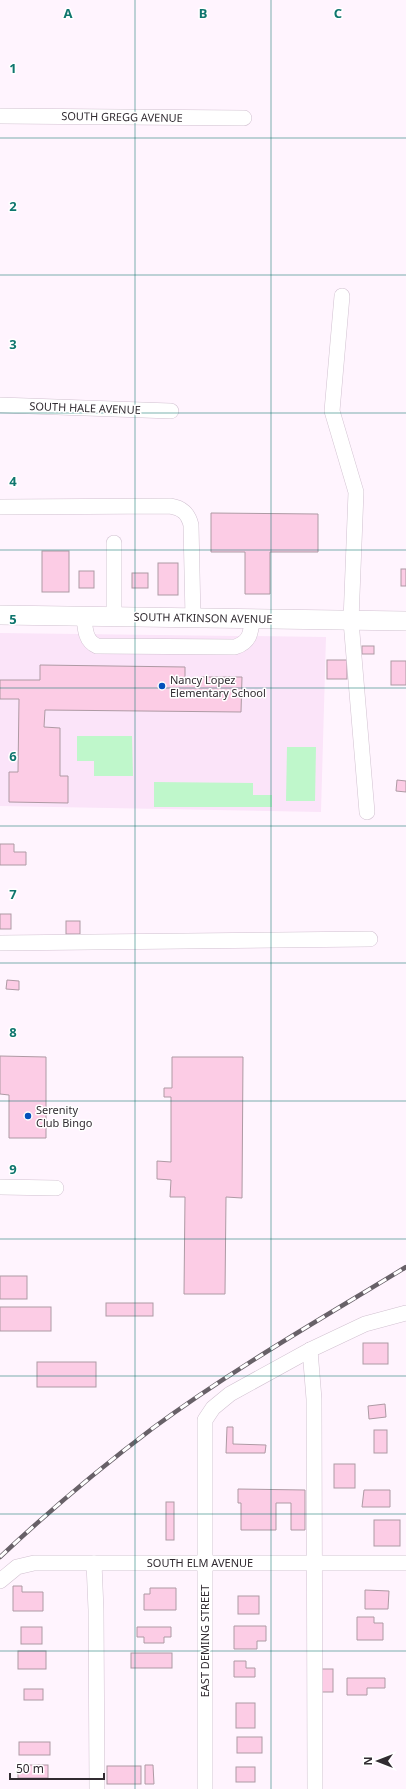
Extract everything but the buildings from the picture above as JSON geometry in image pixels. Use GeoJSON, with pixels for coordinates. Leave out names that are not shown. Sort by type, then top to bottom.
{"type":"FeatureCollection","features":[{"type":"Feature","properties":{"kind":"main road","name":"SOUTH ATKINSON AVENUE"},"geometry":{"type":"LineString","coordinates":[[0,615],[406,622]]}},
{"type":"Feature","properties":{"kind":"street","name":"SOUTH GREGG AVENUE"},"geometry":{"type":"LineString","coordinates":[[0,116],[244,118]]}},
{"type":"Feature","properties":{"kind":"street"},"geometry":{"type":"LineString","coordinates":[[342,296],[332,411],[356,492],[351,621],[367,812]]}},
{"type":"Feature","properties":{"kind":"street","name":"SOUTH HALE AVENUE"},"geometry":{"type":"LineString","coordinates":[[0,405],[171,410]]}},
{"type":"Feature","properties":{"kind":"street"},"geometry":{"type":"LineString","coordinates":[[0,507],[170,506],[179,508],[188,516],[191,525],[193,618]]}},
{"type":"Feature","properties":{"kind":"street"},"geometry":{"type":"LineString","coordinates":[[114,543],[114,617]]}},
{"type":"Feature","properties":{"kind":"street"},"geometry":{"type":"LineString","coordinates":[[84,616],[85,628],[89,640],[98,646],[235,647],[247,641],[250,635],[252,619]]}},
{"type":"Feature","properties":{"kind":"street"},"geometry":{"type":"LineString","coordinates":[[0,943],[370,939]]}},
{"type":"Feature","properties":{"kind":"street"},"geometry":{"type":"LineString","coordinates":[[0,1187],[56,1188]]}},
{"type":"Feature","properties":{"kind":"street"},"geometry":{"type":"LineString","coordinates":[[315,1789],[314,1399],[310,1350],[365,1324],[406,1313]]}},
{"type":"Feature","properties":{"kind":"street","name":"EAST DEMING STREET"},"geometry":{"type":"LineString","coordinates":[[205,1789],[205,1420],[213,1408],[230,1394],[310,1350]]}},
{"type":"Feature","properties":{"kind":"street"},"geometry":{"type":"LineString","coordinates":[[94,1563],[96,1610],[97,1789]]}},
{"type":"Feature","properties":{"kind":"street","name":"SOUTH ELM AVENUE"},"geometry":{"type":"LineString","coordinates":[[0,1581],[17,1567],[26,1564],[406,1563]]}},
{"type":"Feature","properties":{"kind":"shaded area","name":"Nancy Lopez Elementary School"},"geometry":{"type":"Polygon","coordinates":[[[0,633],[326,637],[321,812],[0,806],[0,633]]]}},
{"type":"Feature","properties":{"kind":"green space"},"geometry":{"type":"Polygon","coordinates":[[[77,736],[132,736],[133,776],[94,776],[94,761],[77,761],[77,736]]]}},
{"type":"Feature","properties":{"kind":"green space"},"geometry":{"type":"Polygon","coordinates":[[[287,747],[316,747],[315,801],[286,801],[287,747]]]}},
{"type":"Feature","properties":{"kind":"green space"},"geometry":{"type":"Polygon","coordinates":[[[154,782],[253,783],[253,795],[272,795],[272,807],[154,807],[154,782]]]}},
{"type":"Feature","properties":{"kind":"railway"},"geometry":{"type":"LineString","coordinates":[[0,1557],[94,1474],[183,1406],[278,1345],[406,1267]]}},
{"type":"Feature","properties":{"kind":"place","name":"Nancy Lopez Elementary School"},"geometry":{"type":"Point","coordinates":[162,686]}},
{"type":"Feature","properties":{"kind":"place","name":"Serenity Club Bingo"},"geometry":{"type":"Point","coordinates":[28,1116]}}]}
